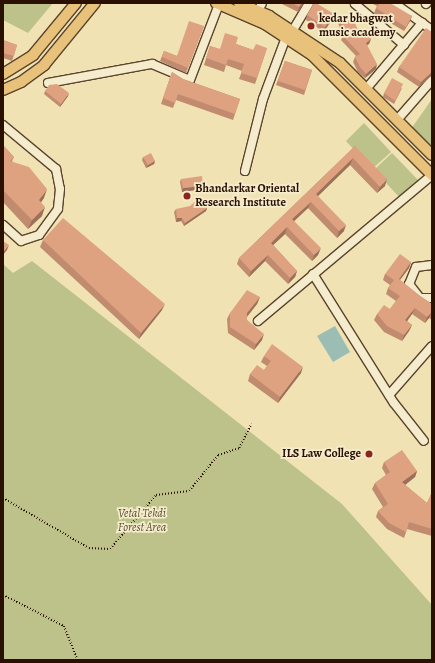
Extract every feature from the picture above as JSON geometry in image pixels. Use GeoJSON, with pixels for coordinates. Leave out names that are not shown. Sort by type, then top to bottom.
{"type":"FeatureCollection","features":[{"type":"Feature","properties":{"kind":"main road"},"geometry":{"type":"LineString","coordinates":[[3,74],[33,55],[76,3]]}},
{"type":"Feature","properties":{"kind":"main road"},"geometry":{"type":"LineString","coordinates":[[3,90],[21,82],[44,66],[95,3]]}},
{"type":"Feature","properties":{"kind":"main road"},"geometry":{"type":"LineString","coordinates":[[239,3],[258,11],[289,34],[374,113],[432,175]]}},
{"type":"Feature","properties":{"kind":"main road"},"geometry":{"type":"LineString","coordinates":[[218,4],[258,11]]}},
{"type":"Feature","properties":{"kind":"main road"},"geometry":{"type":"LineString","coordinates":[[289,34],[340,63],[432,155]]}},
{"type":"Feature","properties":{"kind":"street"},"geometry":{"type":"LineString","coordinates":[[245,171],[262,99],[289,34],[309,3]]}},
{"type":"Feature","properties":{"kind":"street"},"geometry":{"type":"LineString","coordinates":[[394,3],[432,30]]}},
{"type":"Feature","properties":{"kind":"street"},"geometry":{"type":"LineString","coordinates":[[48,83],[152,64],[190,80],[218,4]]}},
{"type":"Feature","properties":{"kind":"street"},"geometry":{"type":"LineString","coordinates":[[355,4],[404,45]]}},
{"type":"Feature","properties":{"kind":"street"},"geometry":{"type":"LineString","coordinates":[[366,89],[422,23]]}},
{"type":"Feature","properties":{"kind":"street"},"geometry":{"type":"LineString","coordinates":[[396,120],[432,80]]}},
{"type":"Feature","properties":{"kind":"street"},"geometry":{"type":"LineString","coordinates":[[3,125],[56,169],[60,189],[58,209],[48,226],[35,238],[21,241],[3,225]]}},
{"type":"Feature","properties":{"kind":"street"},"geometry":{"type":"LineString","coordinates":[[258,321],[432,175]]}},
{"type":"Feature","properties":{"kind":"street"},"geometry":{"type":"LineString","coordinates":[[432,265],[416,267],[409,284],[420,298],[432,298]]}},
{"type":"Feature","properties":{"kind":"street"},"geometry":{"type":"LineString","coordinates":[[313,274],[389,395],[424,440]]}},
{"type":"Feature","properties":{"kind":"street"},"geometry":{"type":"LineString","coordinates":[[389,395],[432,346]]}},
{"type":"Feature","properties":{"kind":"path"},"geometry":{"type":"LineString","coordinates":[[3,498],[89,548],[110,550],[156,495],[189,491],[218,455],[239,448],[251,424]]}},
{"type":"Feature","properties":{"kind":"path"},"geometry":{"type":"LineString","coordinates":[[3,595],[64,626],[78,660]]}},
{"type":"Feature","properties":{"kind":"green space"},"geometry":{"type":"Polygon","coordinates":[[[3,3],[53,3],[28,33],[3,20],[3,3]]]}},
{"type":"Feature","properties":{"kind":"green space"},"geometry":{"type":"Polygon","coordinates":[[[432,99],[432,144],[431,145],[411,129],[432,99]]]}},
{"type":"Feature","properties":{"kind":"green space"},"geometry":{"type":"Polygon","coordinates":[[[364,123],[391,152],[372,169],[346,141],[364,123]]]}},
{"type":"Feature","properties":{"kind":"green space"},"geometry":{"type":"Polygon","coordinates":[[[392,153],[419,181],[401,199],[374,170],[392,153]]]}},
{"type":"Feature","properties":{"kind":"green space","name":"Vetal Tekdi Forest Area"},"geometry":{"type":"Polygon","coordinates":[[[32,261],[342,504],[432,605],[432,660],[3,660],[3,264],[13,273],[32,261]]]}},
{"type":"Feature","properties":{"kind":"water"},"geometry":{"type":"Polygon","coordinates":[[[335,326],[350,352],[333,362],[317,336],[335,326]]]}},
{"type":"Feature","properties":{"kind":"building"},"geometry":{"type":"Polygon","coordinates":[[[292,3],[302,3],[299,7],[292,3]]]}},
{"type":"Feature","properties":{"kind":"building"},"geometry":{"type":"Polygon","coordinates":[[[314,3],[334,14],[325,27],[307,15],[314,3]]]}},
{"type":"Feature","properties":{"kind":"building"},"geometry":{"type":"Polygon","coordinates":[[[380,3],[390,3],[412,16],[406,27],[376,8],[380,3]]]}},
{"type":"Feature","properties":{"kind":"building"},"geometry":{"type":"Polygon","coordinates":[[[352,15],[359,33],[365,29],[371,39],[366,43],[377,64],[366,74],[360,67],[355,57],[360,54],[343,36],[345,32],[340,18],[352,15]]]}},
{"type":"Feature","properties":{"kind":"building"},"geometry":{"type":"Polygon","coordinates":[[[189,21],[204,26],[188,68],[162,57],[164,51],[177,56],[189,21]]]}},
{"type":"Feature","properties":{"kind":"building"},"geometry":{"type":"Polygon","coordinates":[[[426,28],[432,32],[432,72],[421,82],[399,67],[426,28]]]}},
{"type":"Feature","properties":{"kind":"building"},"geometry":{"type":"Polygon","coordinates":[[[225,33],[238,37],[236,44],[253,50],[256,44],[267,48],[257,78],[241,73],[244,64],[228,59],[226,65],[206,58],[210,46],[220,49],[225,33]]]}},
{"type":"Feature","properties":{"kind":"building"},"geometry":{"type":"Polygon","coordinates":[[[3,40],[17,45],[14,56],[3,53],[3,40]]]}},
{"type":"Feature","properties":{"kind":"building"},"geometry":{"type":"Polygon","coordinates":[[[285,61],[312,70],[305,90],[278,81],[285,61]]]}},
{"type":"Feature","properties":{"kind":"building"},"geometry":{"type":"Polygon","coordinates":[[[172,72],[183,79],[240,99],[235,114],[178,94],[175,103],[163,98],[172,72]]]}},
{"type":"Feature","properties":{"kind":"building"},"geometry":{"type":"Polygon","coordinates":[[[392,78],[403,84],[395,101],[384,93],[392,78]]]}},
{"type":"Feature","properties":{"kind":"building"},"geometry":{"type":"Polygon","coordinates":[[[57,84],[69,93],[61,104],[45,91],[49,85],[57,84]]]}},
{"type":"Feature","properties":{"kind":"building"},"geometry":{"type":"Polygon","coordinates":[[[3,145],[14,157],[10,161],[29,167],[47,189],[39,200],[45,207],[32,220],[3,190],[3,145]]]}},
{"type":"Feature","properties":{"kind":"building"},"geometry":{"type":"Polygon","coordinates":[[[355,146],[387,179],[380,187],[353,158],[316,194],[346,225],[339,231],[311,202],[292,219],[321,248],[314,255],[287,227],[271,243],[297,271],[290,278],[268,255],[251,271],[239,258],[355,146]]]}},
{"type":"Feature","properties":{"kind":"building"},"geometry":{"type":"Polygon","coordinates":[[[151,153],[155,161],[148,165],[143,157],[151,153]]]}},
{"type":"Feature","properties":{"kind":"building"},"geometry":{"type":"Polygon","coordinates":[[[202,176],[203,186],[183,188],[181,179],[202,176]]]}},
{"type":"Feature","properties":{"kind":"building"},"geometry":{"type":"Polygon","coordinates":[[[198,199],[207,208],[185,223],[182,218],[177,218],[176,209],[190,206],[198,199]]]}},
{"type":"Feature","properties":{"kind":"building"},"geometry":{"type":"Polygon","coordinates":[[[63,218],[165,304],[141,333],[43,240],[63,218]]]}},
{"type":"Feature","properties":{"kind":"building"},"geometry":{"type":"Polygon","coordinates":[[[3,241],[9,245],[3,252],[3,241]]]}},
{"type":"Feature","properties":{"kind":"building"},"geometry":{"type":"Polygon","coordinates":[[[400,254],[411,262],[399,279],[432,304],[432,312],[427,317],[415,308],[405,320],[412,325],[404,335],[387,326],[377,314],[384,305],[390,309],[400,296],[388,288],[394,280],[385,274],[400,254]]]}},
{"type":"Feature","properties":{"kind":"building"},"geometry":{"type":"Polygon","coordinates":[[[247,290],[260,297],[247,313],[247,320],[264,334],[256,344],[230,327],[230,313],[247,290]]]}},
{"type":"Feature","properties":{"kind":"building"},"geometry":{"type":"Polygon","coordinates":[[[272,344],[303,367],[280,397],[250,374],[257,365],[264,370],[271,361],[264,356],[272,344]]]}},
{"type":"Feature","properties":{"kind":"building"},"geometry":{"type":"Polygon","coordinates":[[[402,450],[417,471],[402,482],[427,503],[432,492],[432,529],[409,522],[406,532],[389,523],[378,511],[388,504],[375,483],[390,472],[384,462],[402,450]]]}},
{"type":"Feature","properties":{"kind":"place","name":"kedar bhagwat music academy"},"geometry":{"type":"Point","coordinates":[311,26]}},
{"type":"Feature","properties":{"kind":"place","name":"Bhandarkar Oriental Research Institute"},"geometry":{"type":"Point","coordinates":[187,196]}},
{"type":"Feature","properties":{"kind":"place","name":"ILS Law College"},"geometry":{"type":"Point","coordinates":[369,454]}}]}
